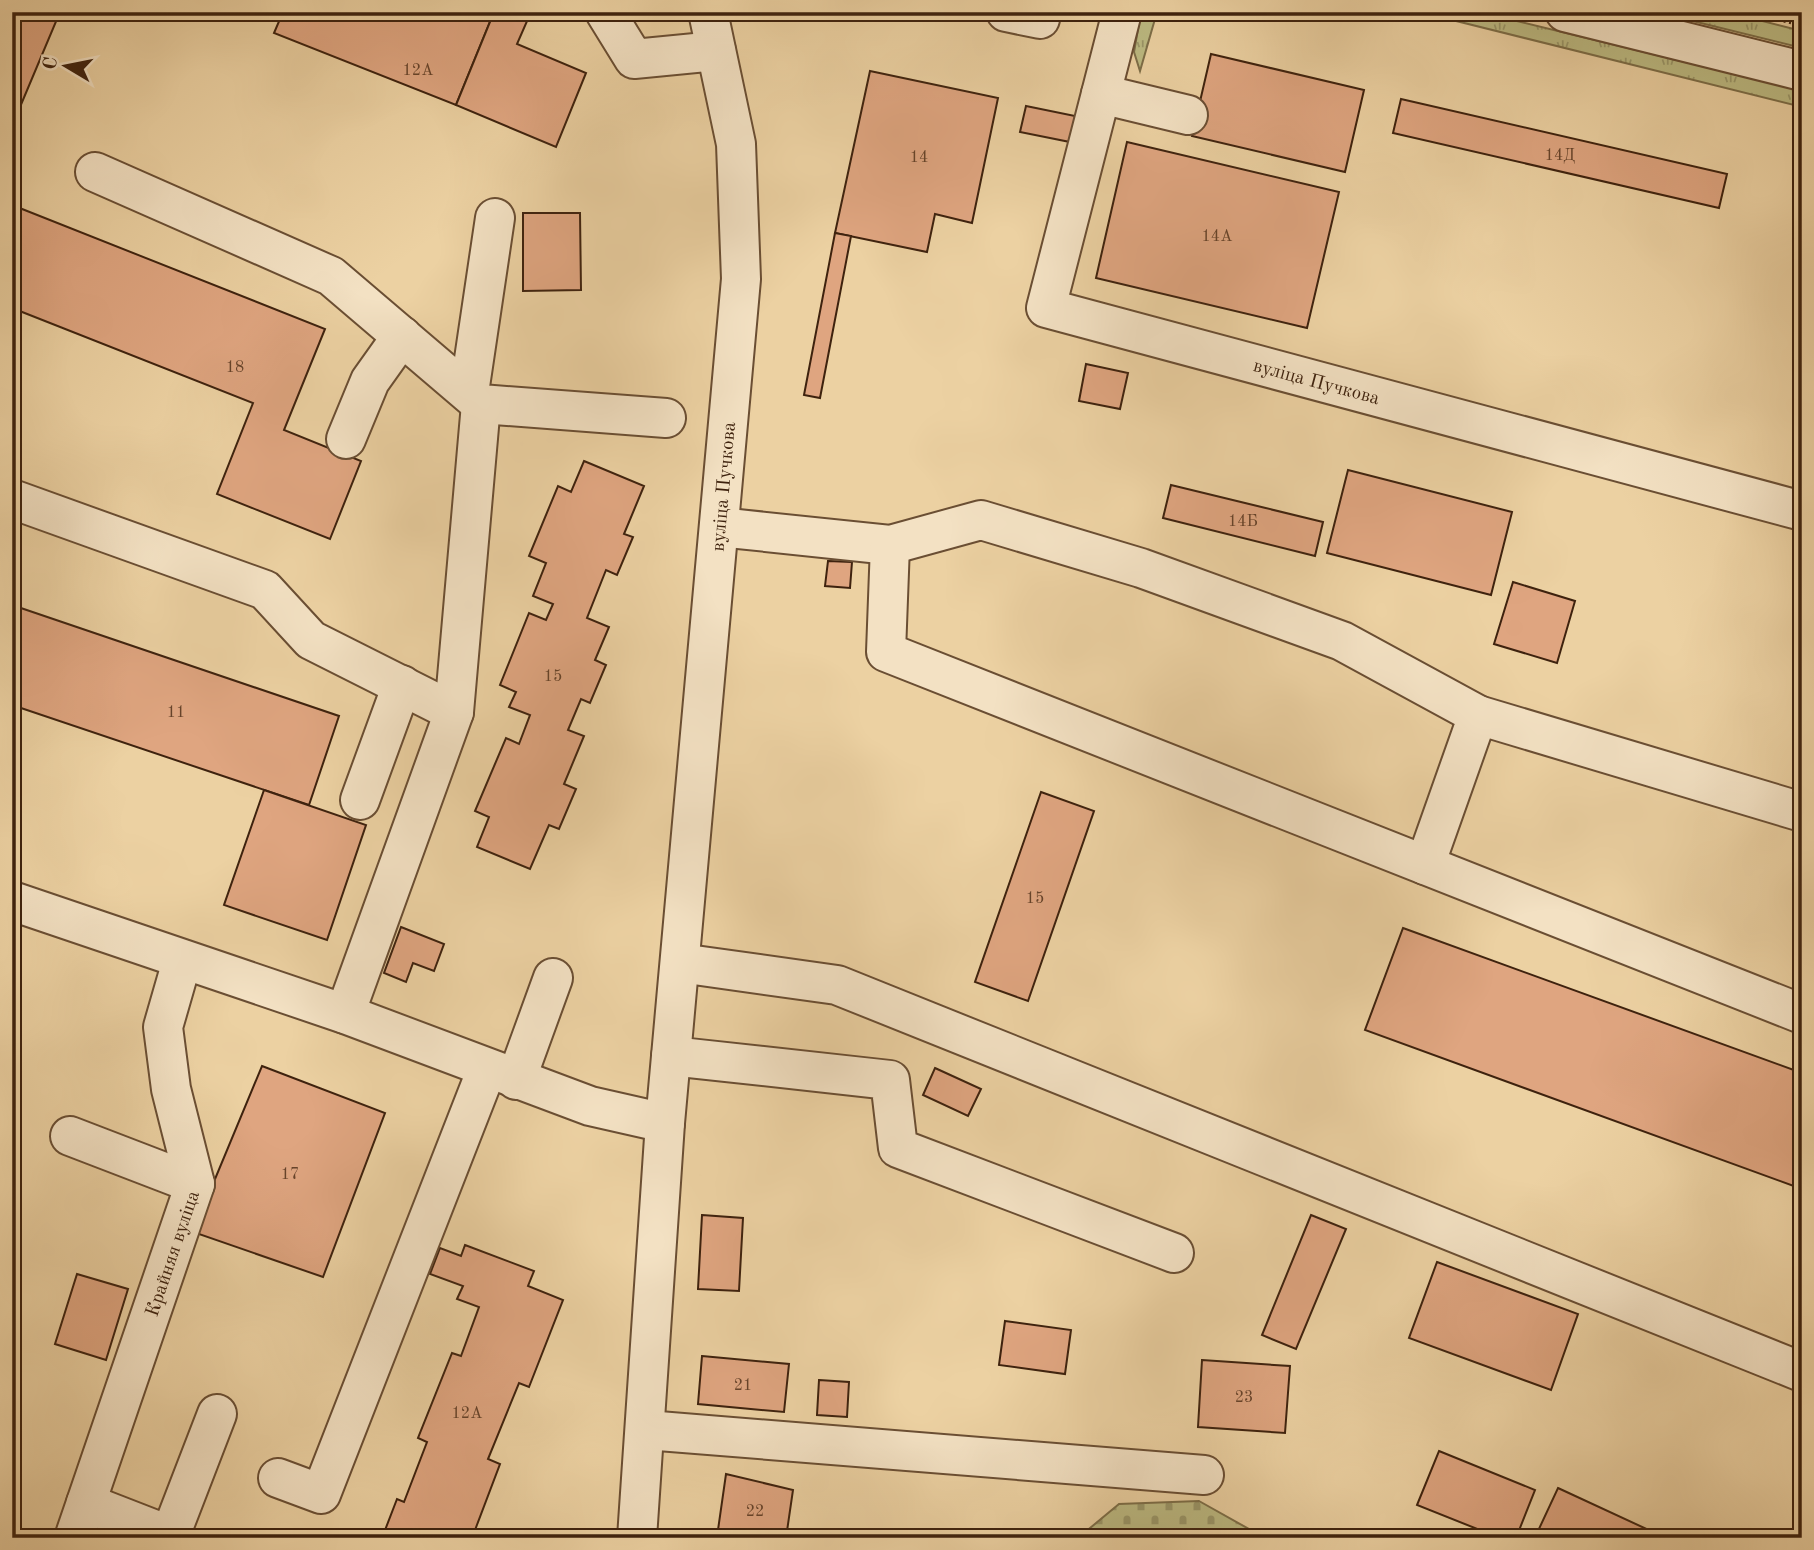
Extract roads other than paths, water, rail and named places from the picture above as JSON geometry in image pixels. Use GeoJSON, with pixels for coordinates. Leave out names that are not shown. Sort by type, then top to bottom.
{"type":"FeatureCollection","features":[{"type":"Feature","properties":{"kind":"street"},"geometry":{"type":"LineString","coordinates":[[605,12],[634,59],[716,51]]}},
{"type":"Feature","properties":{"kind":"street","name":"вуліца Пучкова"},"geometry":{"type":"LineString","coordinates":[[680,963],[741,279],[736,144],[708,12]]}},
{"type":"Feature","properties":{"kind":"street","name":"вуліца Пучкова"},"geometry":{"type":"LineString","coordinates":[[1122,12],[1046,308],[1802,511]]}},
{"type":"Feature","properties":{"kind":"street"},"geometry":{"type":"LineString","coordinates":[[1565,12],[1802,71]]}},
{"type":"Feature","properties":{"kind":"street"},"geometry":{"type":"LineString","coordinates":[[1101,94],[1188,115]]}},
{"type":"Feature","properties":{"kind":"street"},"geometry":{"type":"LineString","coordinates":[[95,172],[331,276],[475,399],[666,418]]}},
{"type":"Feature","properties":{"kind":"street"},"geometry":{"type":"LineString","coordinates":[[345,1014],[454,712],[475,399],[495,218]]}},
{"type":"Feature","properties":{"kind":"street"},"geometry":{"type":"LineString","coordinates":[[346,439],[370,381],[402,336]]}},
{"type":"Feature","properties":{"kind":"street"},"geometry":{"type":"LineString","coordinates":[[12,499],[264,590],[311,640],[454,712]]}},
{"type":"Feature","properties":{"kind":"street"},"geometry":{"type":"LineString","coordinates":[[719,527],[890,545],[981,520],[1140,568],[1342,641],[1478,715],[1802,811]]}},
{"type":"Feature","properties":{"kind":"street"},"geometry":{"type":"LineString","coordinates":[[890,545],[886,652],[1802,1014]]}},
{"type":"Feature","properties":{"kind":"street"},"geometry":{"type":"LineString","coordinates":[[360,800],[402,685]]}},
{"type":"Feature","properties":{"kind":"street"},"geometry":{"type":"LineString","coordinates":[[1424,865],[1478,715]]}},
{"type":"Feature","properties":{"kind":"street"},"geometry":{"type":"LineString","coordinates":[[12,901],[182,961],[345,1014],[590,1106],[666,1122]]}},
{"type":"Feature","properties":{"kind":"street","name":"Крайняя вуліца"},"geometry":{"type":"LineString","coordinates":[[80,1520],[195,1184],[172,1088],[163,1027],[182,961]]}},
{"type":"Feature","properties":{"kind":"street"},"geometry":{"type":"LineString","coordinates":[[637,1538],[666,1122],[680,963],[837,985],[1802,1372]]}},
{"type":"Feature","properties":{"kind":"street"},"geometry":{"type":"LineString","coordinates":[[278,1478],[321,1494],[502,1075],[553,978]]}},
{"type":"Feature","properties":{"kind":"street"},"geometry":{"type":"LineString","coordinates":[[671,1056],[890,1080],[898,1148],[1174,1253]]}},
{"type":"Feature","properties":{"kind":"street"},"geometry":{"type":"LineString","coordinates":[[70,1136],[195,1184]]}},
{"type":"Feature","properties":{"kind":"street"},"geometry":{"type":"LineString","coordinates":[[80,1520],[173,1537],[217,1413]]}},
{"type":"Feature","properties":{"kind":"street"},"geometry":{"type":"LineString","coordinates":[[646,1430],[1204,1475]]}}]}
